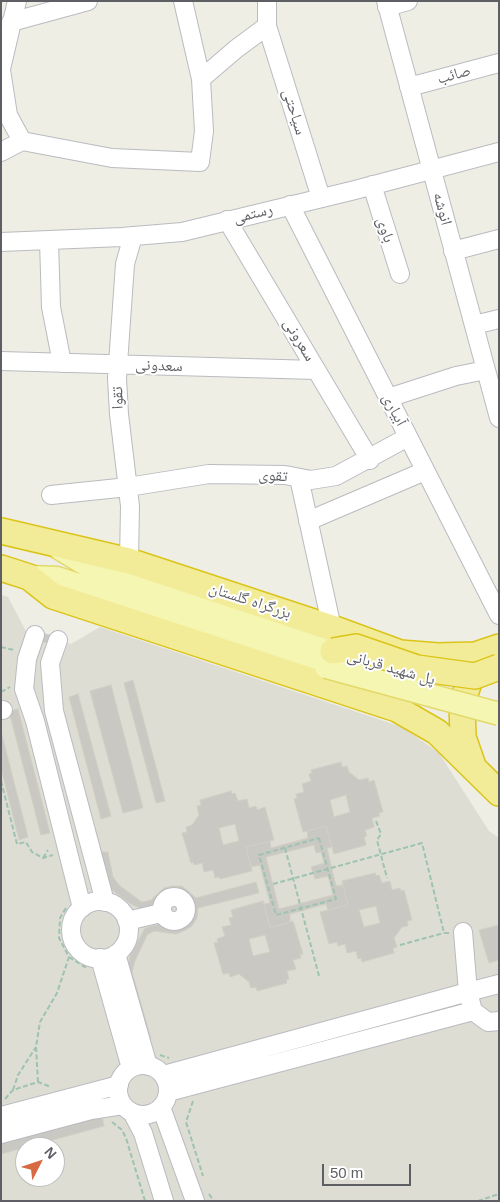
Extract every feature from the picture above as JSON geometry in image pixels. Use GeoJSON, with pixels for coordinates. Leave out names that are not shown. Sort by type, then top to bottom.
{"type":"FeatureCollection","features":[{"type":"Feature","properties":{"kind":"highway","name":"بزرگراه گلستان"},"geometry":{"type":"LineString","coordinates":[[1,531],[129,562],[330,649],[438,656],[475,655],[499,647]]}},
{"type":"Feature","properties":{"kind":"highway"},"geometry":{"type":"LineString","coordinates":[[1,568],[29,577],[52,596],[397,710],[437,732],[476,768],[499,793]]}},
{"type":"Feature","properties":{"kind":"highway","name":"پل شهید قربانی"},"geometry":{"type":"LineString","coordinates":[[330,649],[356,647],[417,668],[475,676],[499,667]]}},
{"type":"Feature","properties":{"kind":"highway"},"geometry":{"type":"LineString","coordinates":[[476,768],[463,737],[462,704],[475,672],[499,647]]}},
{"type":"Feature","properties":{"kind":"main road"},"geometry":{"type":"LineString","coordinates":[[53,544],[95,570],[330,649]]}},
{"type":"Feature","properties":{"kind":"main road"},"geometry":{"type":"LineString","coordinates":[[29,577],[57,578],[330,649]]}},
{"type":"Feature","properties":{"kind":"main road","name":"پل شهید قربانی"},"geometry":{"type":"LineString","coordinates":[[330,649],[499,699]]}},
{"type":"Feature","properties":{"kind":"main road","name":"پل شهید قربانی"},"geometry":{"type":"LineString","coordinates":[[330,649],[499,714]]}},
{"type":"Feature","properties":{"kind":"street"},"geometry":{"type":"LineString","coordinates":[[17,1],[7,27],[1,69],[8,115],[22,142]]}},
{"type":"Feature","properties":{"kind":"street"},"geometry":{"type":"LineString","coordinates":[[7,27],[51,6],[88,1]]}},
{"type":"Feature","properties":{"kind":"street"},"geometry":{"type":"LineString","coordinates":[[1,152],[22,142],[112,158],[200,162],[204,131],[201,79],[183,1]]}},
{"type":"Feature","properties":{"kind":"street","name":"سیاحتی"},"geometry":{"type":"LineString","coordinates":[[267,1],[267,26],[321,198]]}},
{"type":"Feature","properties":{"kind":"street"},"geometry":{"type":"LineString","coordinates":[[386,4],[408,1]]}},
{"type":"Feature","properties":{"kind":"street","name":"انوشه"},"geometry":{"type":"LineString","coordinates":[[386,4],[498,412]]}},
{"type":"Feature","properties":{"kind":"street"},"geometry":{"type":"LineString","coordinates":[[201,79],[267,26]]}},
{"type":"Feature","properties":{"kind":"street","name":"صائب"},"geometry":{"type":"LineString","coordinates":[[409,87],[499,62]]}},
{"type":"Feature","properties":{"kind":"street","name":"رستمی"},"geometry":{"type":"LineString","coordinates":[[1,242],[49,241],[182,232],[432,171],[499,152]]}},
{"type":"Feature","properties":{"kind":"street","name":"باوی"},"geometry":{"type":"LineString","coordinates":[[372,185],[378,210],[400,274]]}},
{"type":"Feature","properties":{"kind":"street","name":"آبیاری"},"geometry":{"type":"LineString","coordinates":[[290,205],[499,615]]}},
{"type":"Feature","properties":{"kind":"street","name":"سعرونی"},"geometry":{"type":"LineString","coordinates":[[227,220],[370,460]]}},
{"type":"Feature","properties":{"kind":"street","name":"تقوا"},"geometry":{"type":"LineString","coordinates":[[129,562],[130,506],[119,414],[118,365],[125,264],[133,236]]}},
{"type":"Feature","properties":{"kind":"street"},"geometry":{"type":"LineString","coordinates":[[453,251],[499,239]]}},
{"type":"Feature","properties":{"kind":"street"},"geometry":{"type":"LineString","coordinates":[[49,241],[51,307],[62,363]]}},
{"type":"Feature","properties":{"kind":"street"},"geometry":{"type":"LineString","coordinates":[[474,325],[499,319]]}},
{"type":"Feature","properties":{"kind":"street","name":"سعدونی"},"geometry":{"type":"LineString","coordinates":[[1,361],[316,370]]}},
{"type":"Feature","properties":{"kind":"street"},"geometry":{"type":"LineString","coordinates":[[388,398],[456,376],[486,370]]}},
{"type":"Feature","properties":{"kind":"street","name":"تقوی"},"geometry":{"type":"LineString","coordinates":[[51,495],[128,487],[209,474],[249,474],[311,480],[336,476],[370,460],[408,437]]}},
{"type":"Feature","properties":{"kind":"street"},"geometry":{"type":"LineString","coordinates":[[308,521],[425,471]]}},
{"type":"Feature","properties":{"kind":"street"},"geometry":{"type":"LineString","coordinates":[[299,478],[330,649]]}},
{"type":"Feature","properties":{"kind":"street"},"geometry":{"type":"LineString","coordinates":[[35,635],[24,655],[24,690],[35,721],[48,775],[62,851],[76,906],[71,928],[74,942],[82,953],[102,961],[139,1067]]}},
{"type":"Feature","properties":{"kind":"street"},"geometry":{"type":"LineString","coordinates":[[58,640],[50,663],[54,711],[105,902]]}},
{"type":"Feature","properties":{"kind":"street"},"geometry":{"type":"LineString","coordinates":[[24,655],[50,663]]}},
{"type":"Feature","properties":{"kind":"street"},"geometry":{"type":"LineString","coordinates":[[48,775],[70,769]]}},
{"type":"Feature","properties":{"kind":"street"},"geometry":{"type":"LineString","coordinates":[[62,851],[88,838]]}},
{"type":"Feature","properties":{"kind":"street"},"geometry":{"type":"LineString","coordinates":[[76,906],[98,901],[112,903],[123,912],[127,922],[128,938],[121,950],[102,961]]}},
{"type":"Feature","properties":{"kind":"street"},"geometry":{"type":"LineString","coordinates":[[127,922],[161,913]]}},
{"type":"Feature","properties":{"kind":"street"},"geometry":{"type":"LineString","coordinates":[[463,932],[468,992],[473,1011],[488,1022],[499,1021]]}},
{"type":"Feature","properties":{"kind":"street"},"geometry":{"type":"LineString","coordinates":[[164,1074],[499,984]]}},
{"type":"Feature","properties":{"kind":"street"},"geometry":{"type":"LineString","coordinates":[[1,1134],[91,1110],[128,1109],[146,1116],[164,1100],[473,1011]]}},
{"type":"Feature","properties":{"kind":"street"},"geometry":{"type":"LineString","coordinates":[[164,1201],[143,1133],[118,1093],[120,1080],[139,1067],[153,1066],[164,1074],[169,1087],[164,1100],[201,1196]]}},
{"type":"Feature","properties":{"kind":"street"},"geometry":{"type":"LineString","coordinates":[[1,1116],[119,1084]]}},
{"type":"Feature","properties":{"kind":"path"},"geometry":{"type":"LineString","coordinates":[[1,647],[24,655]]}},
{"type":"Feature","properties":{"kind":"path"},"geometry":{"type":"LineString","coordinates":[[1,781],[17,844],[26,842],[32,852],[43,858],[62,851]]}},
{"type":"Feature","properties":{"kind":"path"},"geometry":{"type":"LineString","coordinates":[[376,821],[381,834],[377,840],[387,878]]}},
{"type":"Feature","properties":{"kind":"path"},"geometry":{"type":"LineString","coordinates":[[319,838],[328,869],[336,899],[276,915],[259,855],[319,838]]}},
{"type":"Feature","properties":{"kind":"path"},"geometry":{"type":"LineString","coordinates":[[273,884],[422,843],[444,933]]}},
{"type":"Feature","properties":{"kind":"path"},"geometry":{"type":"LineString","coordinates":[[286,848],[319,976]]}},
{"type":"Feature","properties":{"kind":"path"},"geometry":{"type":"LineString","coordinates":[[43,858],[48,850]]}},
{"type":"Feature","properties":{"kind":"path"},"geometry":{"type":"LineString","coordinates":[[38,1082],[36,1047],[40,1022],[57,993],[69,957],[59,938],[60,918],[76,906]]}},
{"type":"Feature","properties":{"kind":"path"},"geometry":{"type":"LineString","coordinates":[[400,945],[444,933],[463,932]]}},
{"type":"Feature","properties":{"kind":"path"},"geometry":{"type":"LineString","coordinates":[[69,957],[102,961]]}},
{"type":"Feature","properties":{"kind":"path"},"geometry":{"type":"LineString","coordinates":[[2,1103],[13,1090],[18,1075],[36,1047]]}},
{"type":"Feature","properties":{"kind":"path"},"geometry":{"type":"LineString","coordinates":[[13,1090],[38,1082],[58,1090]]}},
{"type":"Feature","properties":{"kind":"path"},"geometry":{"type":"LineString","coordinates":[[194,1097],[186,1122],[205,1183]]}},
{"type":"Feature","properties":{"kind":"path"},"geometry":{"type":"LineString","coordinates":[[111,1122],[122,1130],[126,1138],[145,1201]]}},
{"type":"Feature","properties":{"kind":"path"},"geometry":{"type":"LineString","coordinates":[[478,1201],[499,1194]]}},
{"type":"Feature","properties":{"kind":"path"},"geometry":{"type":"LineString","coordinates":[[201,1196],[214,1201]]}},
{"type":"Feature","properties":{"kind":"shaded area"},"geometry":{"type":"Polygon","coordinates":[[[1,595],[8,597],[27,633],[42,636],[45,634],[51,635],[52,639],[71,644],[100,627],[402,727],[439,753],[489,831],[499,838],[499,1201],[1,1201],[1,595]]]}},
{"type":"Feature","properties":{"kind":"building"},"geometry":{"type":"Polygon","coordinates":[[[45,634],[51,635],[49,643],[42,642],[42,637],[45,634]]]}},
{"type":"Feature","properties":{"kind":"building"},"geometry":{"type":"Polygon","coordinates":[[[133,680],[165,801],[156,803],[124,683],[133,680]]]}},
{"type":"Feature","properties":{"kind":"building"},"geometry":{"type":"Polygon","coordinates":[[[111,685],[143,808],[123,813],[90,691],[111,685]]]}},
{"type":"Feature","properties":{"kind":"building"},"geometry":{"type":"Polygon","coordinates":[[[78,694],[111,816],[101,819],[69,697],[78,694]]]}},
{"type":"Feature","properties":{"kind":"building"},"geometry":{"type":"Polygon","coordinates":[[[18,709],[50,833],[41,835],[9,711],[18,709]]]}},
{"type":"Feature","properties":{"kind":"building"},"geometry":{"type":"Polygon","coordinates":[[[1,731],[28,837],[19,840],[1,768],[1,731]]]}},
{"type":"Feature","properties":{"kind":"building"},"geometry":{"type":"Polygon","coordinates":[[[341,762],[342,767],[347,766],[349,772],[359,780],[368,778],[369,782],[374,780],[383,812],[379,813],[380,816],[372,818],[374,827],[365,830],[367,836],[364,837],[366,845],[334,854],[326,826],[303,832],[294,799],[297,798],[296,794],[304,792],[302,784],[311,781],[309,774],[312,773],[311,770],[341,762]],[[346,795],[330,800],[334,817],[350,812],[346,795]]]}},
{"type":"Feature","properties":{"kind":"building"},"geometry":{"type":"Polygon","coordinates":[[[231,791],[232,794],[235,793],[238,801],[247,799],[249,808],[256,806],[257,810],[265,807],[274,840],[246,847],[252,871],[220,879],[219,877],[215,878],[213,870],[204,872],[202,863],[194,865],[193,862],[191,863],[182,833],[187,832],[186,827],[192,825],[199,815],[197,806],[201,805],[200,800],[231,791]],[[235,824],[219,828],[223,845],[239,841],[235,824]]]}},
{"type":"Feature","properties":{"kind":"building"},"geometry":{"type":"Polygon","coordinates":[[[326,826],[332,847],[327,848],[336,886],[343,885],[348,905],[328,910],[326,904],[290,914],[290,922],[270,928],[264,904],[270,903],[260,865],[251,867],[246,847],[270,841],[271,848],[308,838],[307,831],[326,826]],[[314,845],[266,857],[279,909],[333,895],[328,876],[315,879],[311,867],[324,863],[321,852],[316,853],[314,845]]]}},
{"type":"Feature","properties":{"kind":"building"},"geometry":{"type":"Polygon","coordinates":[[[98,852],[108,852],[113,877],[120,886],[142,902],[151,900],[164,888],[172,886],[182,886],[196,898],[256,882],[259,893],[198,908],[197,918],[192,926],[176,934],[154,931],[147,935],[132,972],[151,1039],[146,1041],[127,967],[130,956],[145,928],[160,924],[180,927],[186,923],[191,913],[191,904],[184,894],[175,891],[166,894],[152,908],[142,909],[131,904],[112,890],[98,852]]]}},
{"type":"Feature","properties":{"kind":"building"},"geometry":{"type":"Polygon","coordinates":[[[375,873],[376,876],[379,875],[382,883],[390,881],[392,890],[400,888],[401,891],[404,890],[412,920],[407,921],[408,926],[402,927],[394,938],[397,947],[393,948],[394,953],[362,962],[361,958],[358,959],[356,951],[347,953],[345,944],[338,946],[337,942],[329,944],[320,912],[348,905],[342,881],[375,873]],[[376,906],[359,910],[364,927],[380,923],[376,906]]]}},
{"type":"Feature","properties":{"kind":"building"},"geometry":{"type":"Polygon","coordinates":[[[263,901],[270,928],[293,921],[303,954],[300,954],[301,958],[293,960],[296,969],[287,971],[289,979],[286,980],[287,983],[257,991],[256,987],[251,988],[249,982],[239,974],[230,977],[229,973],[223,974],[214,943],[218,942],[217,939],[225,936],[222,927],[231,925],[229,918],[233,917],[231,910],[263,901]],[[265,935],[249,939],[253,956],[270,952],[265,935]]]}},
{"type":"Feature","properties":{"kind":"building"},"geometry":{"type":"Polygon","coordinates":[[[499,925],[499,960],[489,963],[479,930],[499,925]]]}},
{"type":"Feature","properties":{"kind":"building"},"geometry":{"type":"Polygon","coordinates":[[[102,1116],[104,1126],[64,1137],[23,1137],[102,1116]]]}},
{"type":"Feature","properties":{"kind":"building"},"geometry":{"type":"Polygon","coordinates":[[[15,1139],[15,1150],[1,1154],[1,1143],[15,1139]]]}}]}
